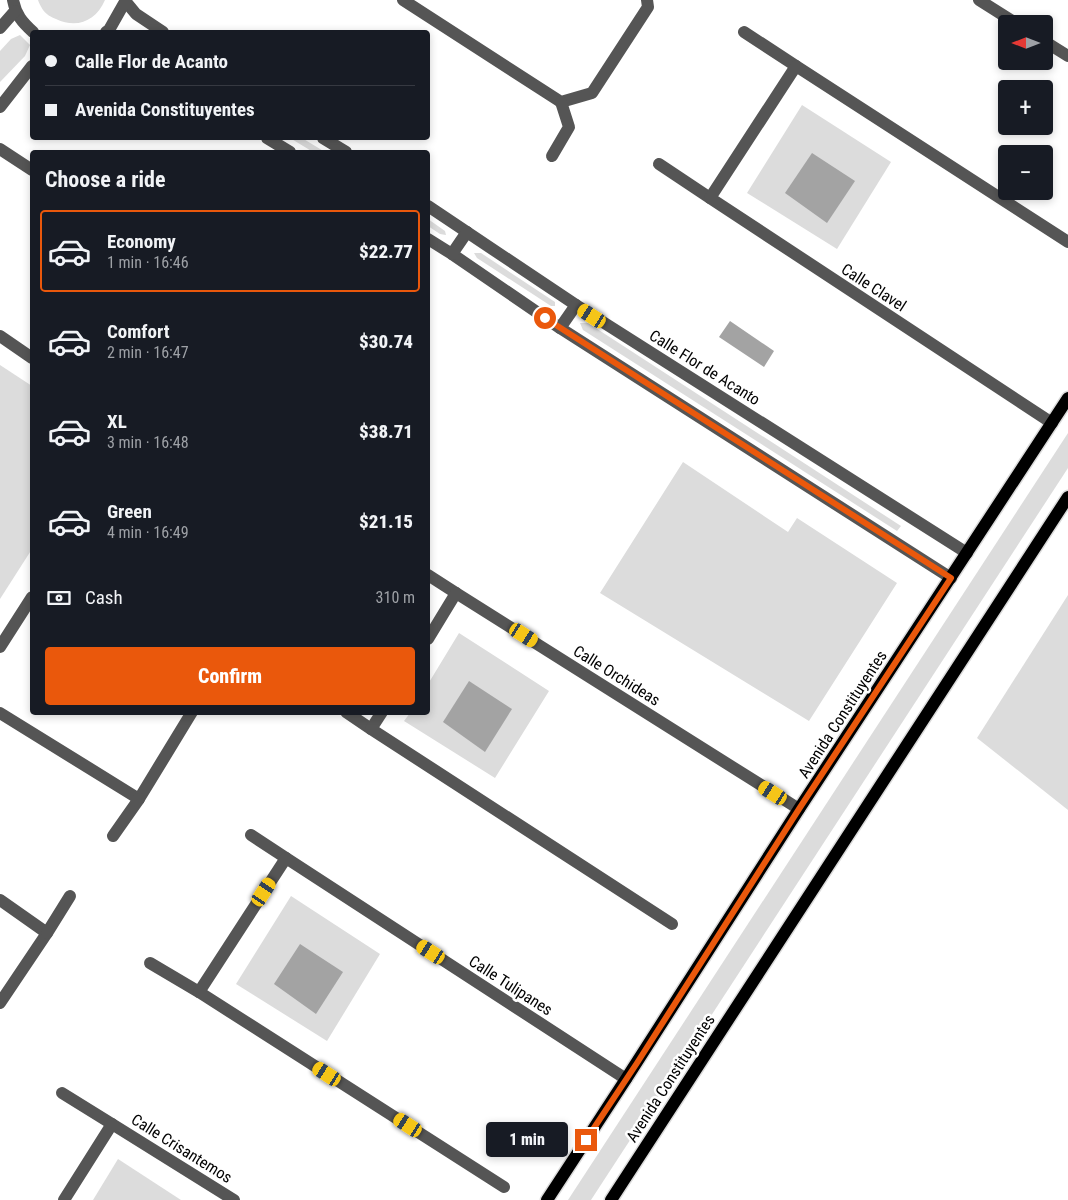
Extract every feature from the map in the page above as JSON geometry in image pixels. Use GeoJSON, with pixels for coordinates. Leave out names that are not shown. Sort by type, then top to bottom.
{"type":"FeatureCollection","features":[{"type":"Feature","properties":{"kind":"main road","name":"Avenida Constituyentes"},"geometry":{"type":"LineString","coordinates":[[547,1200],[799,809],[1068,398]]}},
{"type":"Feature","properties":{"kind":"main road","name":"Avenida Constituyentes"},"geometry":{"type":"LineString","coordinates":[[611,1200],[1068,497]]}},
{"type":"Feature","properties":{"kind":"street"},"geometry":{"type":"LineString","coordinates":[[403,0],[561,102],[570,127],[552,156]]}},
{"type":"Feature","properties":{"kind":"street"},"geometry":{"type":"LineString","coordinates":[[561,102],[592,93],[648,7],[647,0]]}},
{"type":"Feature","properties":{"kind":"street"},"geometry":{"type":"LineString","coordinates":[[979,0],[1002,15]]}},
{"type":"Feature","properties":{"kind":"street"},"geometry":{"type":"LineString","coordinates":[[109,30],[126,1],[136,14],[160,30]]}},
{"type":"Feature","properties":{"kind":"street"},"geometry":{"type":"LineString","coordinates":[[0,28],[14,6],[25,25],[31,30]]}},
{"type":"Feature","properties":{"kind":"street"},"geometry":{"type":"LineString","coordinates":[[744,32],[1068,242]]}},
{"type":"Feature","properties":{"kind":"street"},"geometry":{"type":"LineString","coordinates":[[1053,47],[1068,56]]}},
{"type":"Feature","properties":{"kind":"street"},"geometry":{"type":"LineString","coordinates":[[710,198],[796,66]]}},
{"type":"Feature","properties":{"kind":"street"},"geometry":{"type":"LineString","coordinates":[[0,107],[30,69]]}},
{"type":"Feature","properties":{"kind":"street"},"geometry":{"type":"LineString","coordinates":[[269,140],[287,150]]}},
{"type":"Feature","properties":{"kind":"street"},"geometry":{"type":"LineString","coordinates":[[326,140],[343,150]]}},
{"type":"Feature","properties":{"kind":"street"},"geometry":{"type":"LineString","coordinates":[[0,149],[30,169]]}},
{"type":"Feature","properties":{"kind":"street","name":"Calle Clavel"},"geometry":{"type":"LineString","coordinates":[[660,164],[1052,423]]}},
{"type":"Feature","properties":{"kind":"street","name":"Calle Flor de Acanto"},"geometry":{"type":"LineString","coordinates":[[430,207],[576,305],[968,552]]}},
{"type":"Feature","properties":{"kind":"street"},"geometry":{"type":"LineString","coordinates":[[452,254],[467,232]]}},
{"type":"Feature","properties":{"kind":"street"},"geometry":{"type":"LineString","coordinates":[[430,240],[560,328],[951,578]]}},
{"type":"Feature","properties":{"kind":"street"},"geometry":{"type":"LineString","coordinates":[[560,328],[576,305]]}},
{"type":"Feature","properties":{"kind":"street"},"geometry":{"type":"LineString","coordinates":[[0,336],[30,357]]}},
{"type":"Feature","properties":{"kind":"street","name":"Calle Orchideas"},"geometry":{"type":"LineString","coordinates":[[430,576],[799,809]]}},
{"type":"Feature","properties":{"kind":"street"},"geometry":{"type":"LineString","coordinates":[[430,636],[456,593]]}},
{"type":"Feature","properties":{"kind":"street"},"geometry":{"type":"LineString","coordinates":[[0,647],[30,600]]}},
{"type":"Feature","properties":{"kind":"street"},"geometry":{"type":"LineString","coordinates":[[0,713],[139,799]]}},
{"type":"Feature","properties":{"kind":"street"},"geometry":{"type":"LineString","coordinates":[[113,836],[139,799],[190,715]]}},
{"type":"Feature","properties":{"kind":"street"},"geometry":{"type":"LineString","coordinates":[[350,715],[672,924]]}},
{"type":"Feature","properties":{"kind":"street"},"geometry":{"type":"LineString","coordinates":[[371,729],[380,715]]}},
{"type":"Feature","properties":{"kind":"street","name":"Calle Tulipanes"},"geometry":{"type":"LineString","coordinates":[[251,835],[626,1079]]}},
{"type":"Feature","properties":{"kind":"street"},"geometry":{"type":"LineString","coordinates":[[199,992],[286,858]]}},
{"type":"Feature","properties":{"kind":"street"},"geometry":{"type":"LineString","coordinates":[[0,1003],[70,896]]}},
{"type":"Feature","properties":{"kind":"street"},"geometry":{"type":"LineString","coordinates":[[0,900],[47,933]]}},
{"type":"Feature","properties":{"kind":"street"},"geometry":{"type":"LineString","coordinates":[[150,963],[199,992],[504,1187]]}},
{"type":"Feature","properties":{"kind":"street","name":"Calle Crisantemos"},"geometry":{"type":"LineString","coordinates":[[62,1093],[234,1200]]}},
{"type":"Feature","properties":{"kind":"street","name":"Calle Crisantemos"},"geometry":{"type":"LineString","coordinates":[[64,1200],[112,1124]]}},
{"type":"Feature","properties":{"kind":"shaded area"},"geometry":{"type":"Polygon","coordinates":[[[38,0],[105,0],[91,18],[78,23],[71,23],[49,16],[43,10],[38,0]]]}},
{"type":"Feature","properties":{"kind":"shaded area"},"geometry":{"type":"Polygon","coordinates":[[[20,35],[30,45],[25,56],[0,82],[0,51],[11,39],[20,35]]]}},
{"type":"Feature","properties":{"kind":"shaded area"},"geometry":{"type":"Polygon","coordinates":[[[802,105],[891,162],[837,249],[747,193],[802,105]]]}},
{"type":"Feature","properties":{"kind":"shaded area"},"geometry":{"type":"Polygon","coordinates":[[[293,140],[305,140],[322,150],[310,150],[293,140]]]}},
{"type":"Feature","properties":{"kind":"shaded area"},"geometry":{"type":"Polygon","coordinates":[[[812,153],[855,181],[827,223],[785,193],[812,153]]]}},
{"type":"Feature","properties":{"kind":"shaded area"},"geometry":{"type":"Polygon","coordinates":[[[430,220],[445,231],[446,235],[440,234],[430,227],[430,220]]]}},
{"type":"Feature","properties":{"kind":"shaded area"},"geometry":{"type":"Polygon","coordinates":[[[474,253],[481,253],[555,302],[555,306],[551,306],[477,258],[474,253]]]}},
{"type":"Feature","properties":{"kind":"shaded area"},"geometry":{"type":"Polygon","coordinates":[[[730,321],[774,351],[764,367],[719,337],[730,321]]]}},
{"type":"Feature","properties":{"kind":"shaded area"},"geometry":{"type":"Polygon","coordinates":[[[580,323],[588,323],[901,526],[897,531],[583,330],[580,323]]]}},
{"type":"Feature","properties":{"kind":"shaded area"},"geometry":{"type":"Polygon","coordinates":[[[0,365],[30,385],[30,552],[0,599],[0,365]]]}},
{"type":"Feature","properties":{"kind":"shaded area"},"geometry":{"type":"Polygon","coordinates":[[[1068,433],[1068,468],[591,1200],[568,1200],[1068,433]]]}},
{"type":"Feature","properties":{"kind":"shaded area"},"geometry":{"type":"Polygon","coordinates":[[[683,462],[788,532],[797,518],[897,583],[809,721],[600,593],[683,462]]]}},
{"type":"Feature","properties":{"kind":"shaded area"},"geometry":{"type":"Polygon","coordinates":[[[1068,595],[1068,810],[977,738],[1068,595]]]}},
{"type":"Feature","properties":{"kind":"shaded area"},"geometry":{"type":"Polygon","coordinates":[[[459,633],[549,691],[495,778],[404,721],[408,715],[430,715],[430,681],[459,633]]]}},
{"type":"Feature","properties":{"kind":"shaded area"},"geometry":{"type":"Polygon","coordinates":[[[469,681],[512,709],[485,752],[443,722],[469,681]]]}},
{"type":"Feature","properties":{"kind":"shaded area"},"geometry":{"type":"Polygon","coordinates":[[[291,896],[380,954],[327,1041],[236,984],[291,896]]]}},
{"type":"Feature","properties":{"kind":"shaded area"},"geometry":{"type":"Polygon","coordinates":[[[300,944],[343,972],[316,1014],[274,984],[300,944]]]}},
{"type":"Feature","properties":{"kind":"shaded area"},"geometry":{"type":"Polygon","coordinates":[[[118,1159],[181,1200],[93,1200],[118,1159]]]}},
{"type":"Feature","properties":{"kind":"route"},"geometry":{"type":"LineString","coordinates":[[545,318],[951,578],[799,809],[586,1140]]}}]}
